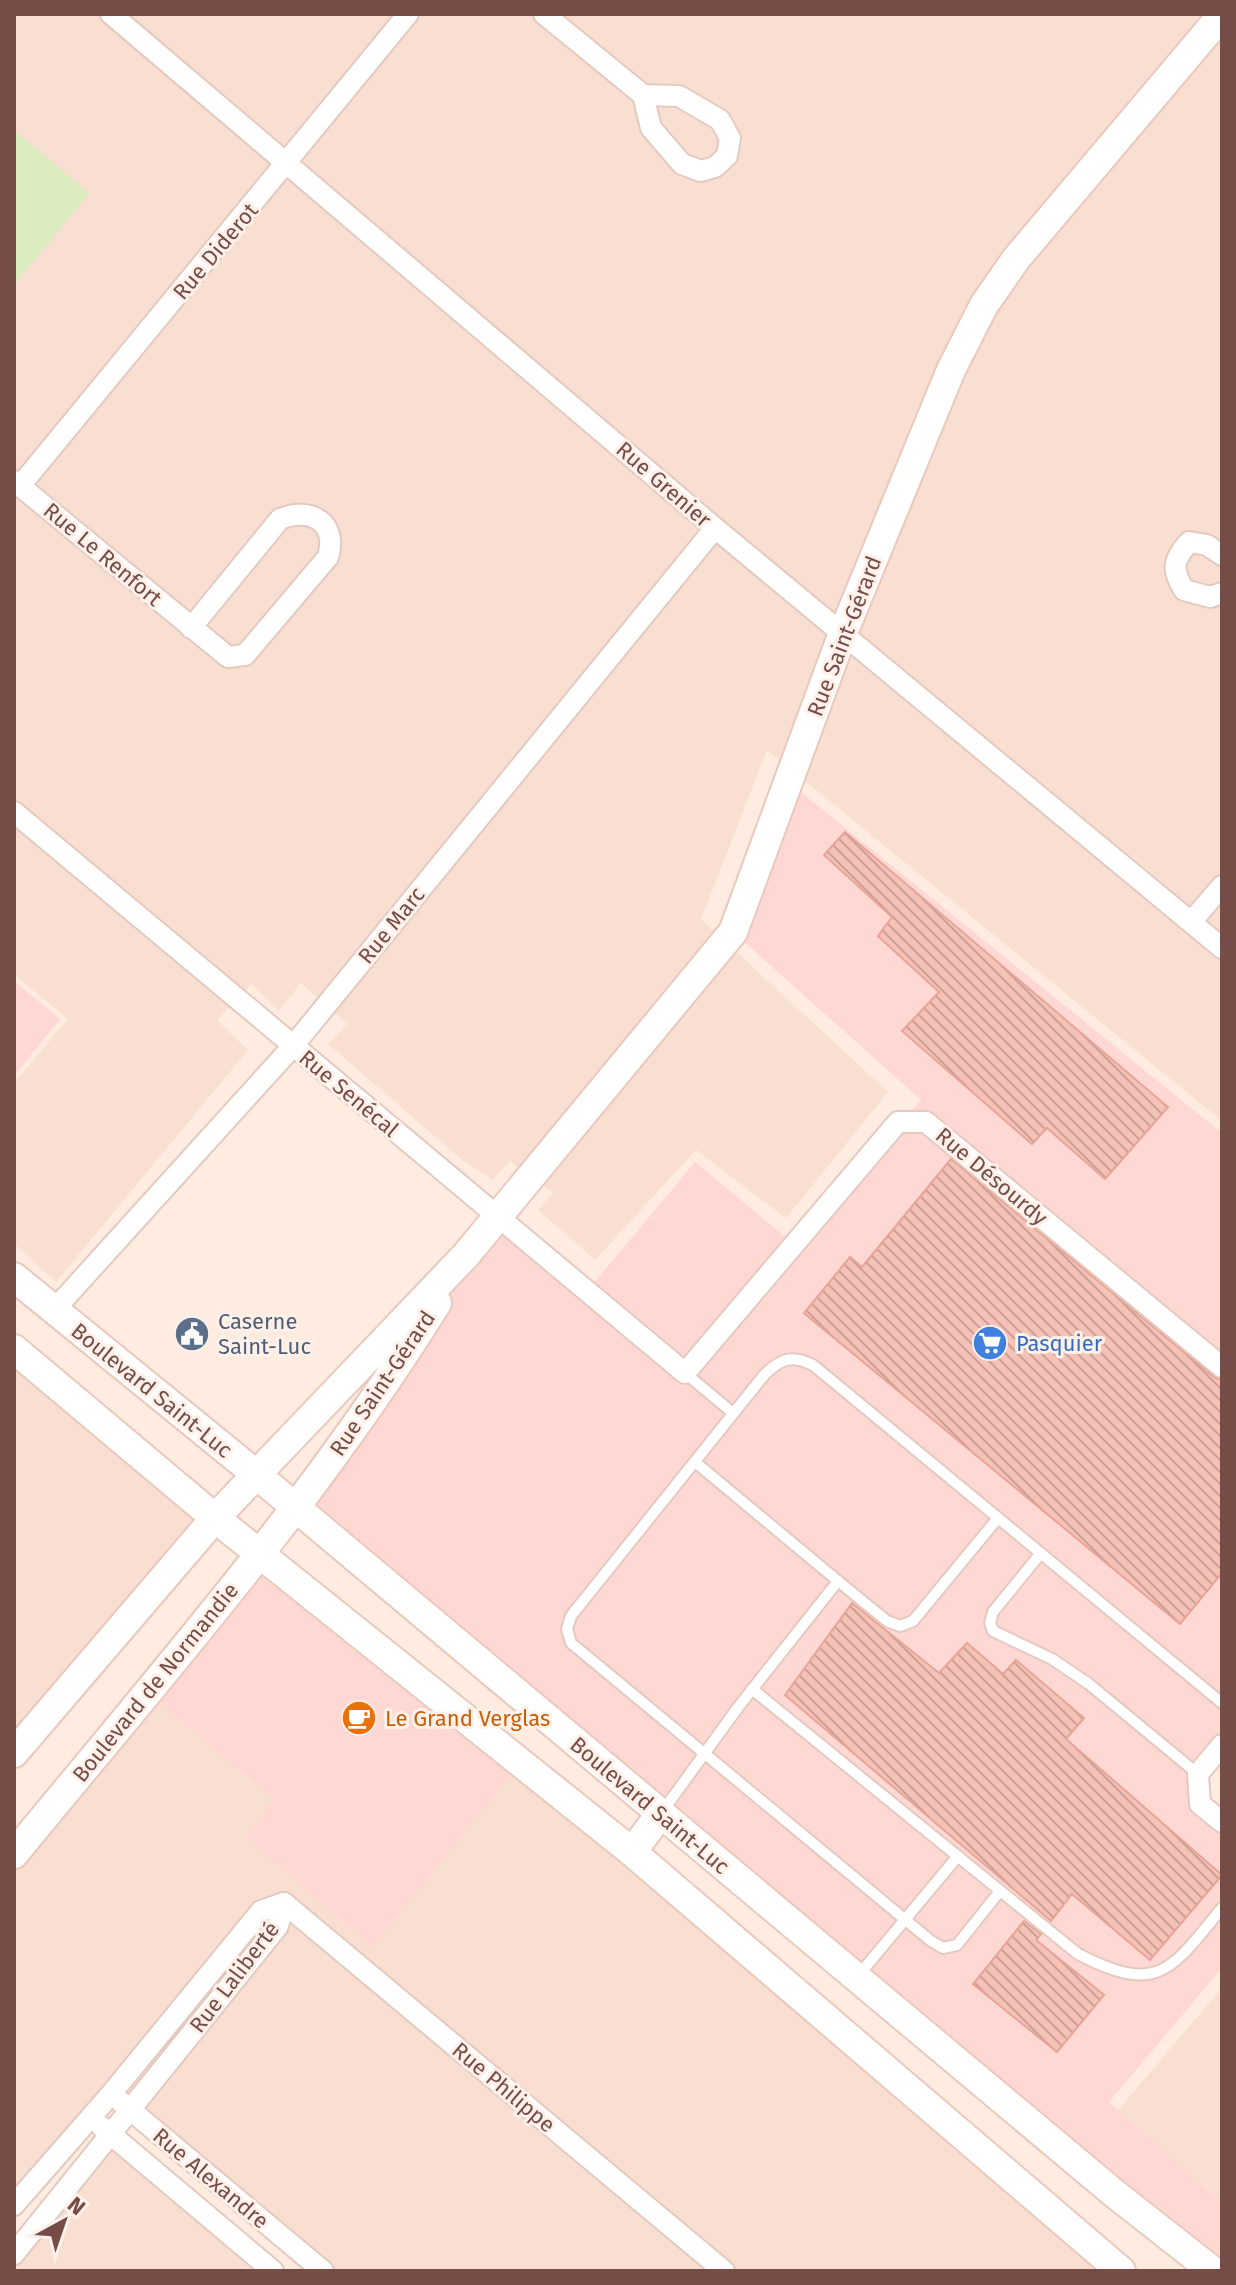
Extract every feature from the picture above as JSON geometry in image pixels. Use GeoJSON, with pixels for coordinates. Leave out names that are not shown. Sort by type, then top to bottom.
{"type":"FeatureCollection","features":[{"type":"Feature","properties":{"kind":"street","name":"Rue Grenier"},"geometry":{"type":"LineString","coordinates":[[111,14],[289,162],[715,528],[1222,948]]}},
{"type":"Feature","properties":{"kind":"street","name":"Rue Diderot"},"geometry":{"type":"LineString","coordinates":[[17,483],[289,162],[408,14]]}},
{"type":"Feature","properties":{"kind":"street"},"geometry":{"type":"LineString","coordinates":[[544,14],[643,95],[651,128],[682,164],[701,171],[715,167],[727,156],[730,138],[720,120],[679,96],[643,95]]}},
{"type":"Feature","properties":{"kind":"street","name":"Rue Saint-Gérard"},"geometry":{"type":"LineString","coordinates":[[257,1475],[499,1218],[733,932],[843,633],[951,370],[984,305],[1016,259],[1222,15]]}},
{"type":"Feature","properties":{"kind":"street","name":"Rue Le Renfort"},"geometry":{"type":"LineString","coordinates":[[17,483],[191,628],[228,657],[245,655],[328,557],[333,542],[328,528],[315,517],[296,512],[280,519],[191,628]]}},
{"type":"Feature","properties":{"kind":"street","name":"Rue Marc"},"geometry":{"type":"LineString","coordinates":[[54,1310],[293,1046],[715,528]]}},
{"type":"Feature","properties":{"kind":"street"},"geometry":{"type":"LineString","coordinates":[[1222,555],[1207,545],[1189,542],[1175,558],[1174,573],[1184,590],[1210,597],[1222,593]]}},
{"type":"Feature","properties":{"kind":"street","name":"Rue Senécal"},"geometry":{"type":"LineString","coordinates":[[14,812],[685,1373]]}},
{"type":"Feature","properties":{"kind":"street"},"geometry":{"type":"LineString","coordinates":[[1191,922],[1222,886]]}},
{"type":"Feature","properties":{"kind":"street","name":"Rue Désourdy"},"geometry":{"type":"LineString","coordinates":[[685,1373],[898,1122],[926,1122],[1222,1367]]}},
{"type":"Feature","properties":{"kind":"street","name":"Rue Saint-Gérard"},"geometry":{"type":"LineString","coordinates":[[294,1508],[389,1380],[466,1255]]}},
{"type":"Feature","properties":{"kind":"street","name":"Boulevard Saint-Luc"},"geometry":{"type":"LineString","coordinates":[[14,1277],[257,1475],[857,1978],[1213,2271]]}},
{"type":"Feature","properties":{"kind":"street"},"geometry":{"type":"LineString","coordinates":[[14,1349],[215,1518],[632,1852],[1121,2271]]}},
{"type":"Feature","properties":{"kind":"street"},"geometry":{"type":"LineString","coordinates":[[14,1753],[215,1518],[257,1475]]}},
{"type":"Feature","properties":{"kind":"street","name":"Boulevard de Normandie"},"geometry":{"type":"LineString","coordinates":[[14,1854],[294,1508]]}},
{"type":"Feature","properties":{"kind":"street"},"geometry":{"type":"LineString","coordinates":[[1222,1745],[1198,1774],[1200,1804],[1222,1822]]}},
{"type":"Feature","properties":{"kind":"street"},"geometry":{"type":"LineString","coordinates":[[632,1852],[661,1813]]}},
{"type":"Feature","properties":{"kind":"street","name":"Rue Laliberté"},"geometry":{"type":"LineString","coordinates":[[14,2205],[111,2094],[261,1911],[284,1903]]}},
{"type":"Feature","properties":{"kind":"street","name":"Rue Laliberté"},"geometry":{"type":"LineString","coordinates":[[14,2254],[278,1926],[284,1903]]}},
{"type":"Feature","properties":{"kind":"street","name":"Rue Philippe"},"geometry":{"type":"LineString","coordinates":[[284,1903],[724,2271]]}},
{"type":"Feature","properties":{"kind":"street","name":"Rue Alexandre"},"geometry":{"type":"LineString","coordinates":[[111,2094],[312,2268]]}},
{"type":"Feature","properties":{"kind":"street","name":"Rue Alexandre"},"geometry":{"type":"LineString","coordinates":[[91,2117],[273,2271]]}},
{"type":"Feature","properties":{"kind":"lane"},"geometry":{"type":"LineString","coordinates":[[1000,1891],[957,1945],[943,1948],[571,1643],[567,1629],[571,1616],[733,1413],[765,1374],[780,1361],[797,1357],[813,1365],[1222,1703]]}},
{"type":"Feature","properties":{"kind":"lane"},"geometry":{"type":"LineString","coordinates":[[685,1373],[733,1413]]}},
{"type":"Feature","properties":{"kind":"lane"},"geometry":{"type":"LineString","coordinates":[[695,1462],[887,1621],[900,1626],[913,1621],[998,1518]]}},
{"type":"Feature","properties":{"kind":"lane"},"geometry":{"type":"LineString","coordinates":[[1041,1553],[993,1612],[990,1623],[993,1631],[1052,1659],[1089,1684],[1198,1774]]}},
{"type":"Feature","properties":{"kind":"lane"},"geometry":{"type":"LineString","coordinates":[[661,1813],[703,1753],[838,1581]]}},
{"type":"Feature","properties":{"kind":"lane"},"geometry":{"type":"LineString","coordinates":[[752,1689],[1078,1954],[1107,1969],[1146,1977],[1176,1964],[1222,1908]]}},
{"type":"Feature","properties":{"kind":"lane"},"geometry":{"type":"LineString","coordinates":[[857,1978],[958,1856]]}},
{"type":"Feature","properties":{"kind":"shaded area"},"geometry":{"type":"Polygon","coordinates":[[[14,14],[1222,14],[1222,1121],[767,750],[701,919],[888,1092],[786,1218],[696,1150],[595,1260],[538,1210],[553,1193],[510,1161],[492,1180],[461,1159],[328,1044],[347,1024],[301,983],[279,1011],[251,984],[217,1020],[248,1050],[56,1282],[14,1244],[14,1083],[68,1019],[14,974],[14,14]]]}},
{"type":"Feature","properties":{"kind":"shaded area"},"geometry":{"type":"Polygon","coordinates":[[[786,780],[1222,1133],[1222,1745],[1198,1774],[1200,1804],[1222,1822],[1222,1968],[1109,2102],[1222,2203],[1222,2271],[294,1508],[499,1218],[587,1291],[695,1162],[794,1244],[921,1100],[733,932],[786,780]]]}},
{"type":"Feature","properties":{"kind":"shaded area"},"geometry":{"type":"Polygon","coordinates":[[[14,981],[60,1019],[14,1076],[14,981]]]}},
{"type":"Feature","properties":{"kind":"shaded area"},"geometry":{"type":"Polygon","coordinates":[[[14,1352],[215,1518],[14,1755],[14,1352]]]}},
{"type":"Feature","properties":{"kind":"shaded area"},"geometry":{"type":"Polygon","coordinates":[[[261,1552],[521,1762],[373,1948],[246,1837],[274,1800],[147,1692],[261,1552]]]}},
{"type":"Feature","properties":{"kind":"shaded area"},"geometry":{"type":"Polygon","coordinates":[[[147,1692],[275,1800],[521,1762],[1121,2271],[323,2271],[112,2094],[14,2205],[14,1854],[147,1692]]]}},
{"type":"Feature","properties":{"kind":"shaded area"},"geometry":{"type":"Polygon","coordinates":[[[1222,1988],[1222,2223],[1107,2123],[1222,1988]]]}},
{"type":"Feature","properties":{"kind":"shaded area"},"geometry":{"type":"Polygon","coordinates":[[[112,2135],[273,2271],[14,2271],[14,2254],[112,2135]]]}},
{"type":"Feature","properties":{"kind":"green space"},"geometry":{"type":"Polygon","coordinates":[[[14,130],[89,193],[14,285],[14,130]]]}},
{"type":"Feature","properties":{"kind":"building"},"geometry":{"type":"Polygon","coordinates":[[[845,832],[1168,1107],[1105,1179],[1047,1128],[1032,1144],[902,1031],[939,992],[878,936],[892,917],[824,855],[845,832]]]}},
{"type":"Feature","properties":{"kind":"building"},"geometry":{"type":"Polygon","coordinates":[[[951,1159],[1214,1377],[1222,1380],[1222,1573],[1180,1624],[804,1313],[850,1257],[862,1267],[951,1159]]]}},
{"type":"Feature","properties":{"kind":"building"},"geometry":{"type":"Polygon","coordinates":[[[852,1603],[939,1673],[967,1643],[1003,1674],[1016,1660],[1084,1718],[1066,1739],[1222,1875],[1150,1960],[1072,1894],[1051,1921],[785,1695],[852,1603]]]}},
{"type":"Feature","properties":{"kind":"building"},"geometry":{"type":"Polygon","coordinates":[[[1024,1921],[1041,1934],[1036,1940],[1104,1995],[1057,2052],[973,1984],[1024,1921]]]}},
{"type":"Feature","properties":{"kind":"place","name":"Caserne Saint-Luc"},"geometry":{"type":"Point","coordinates":[192,1334]}},
{"type":"Feature","properties":{"kind":"place","name":"Pasquier"},"geometry":{"type":"Point","coordinates":[990,1343]}},
{"type":"Feature","properties":{"kind":"place","name":"Le Grand Verglas"},"geometry":{"type":"Point","coordinates":[359,1718]}}]}
